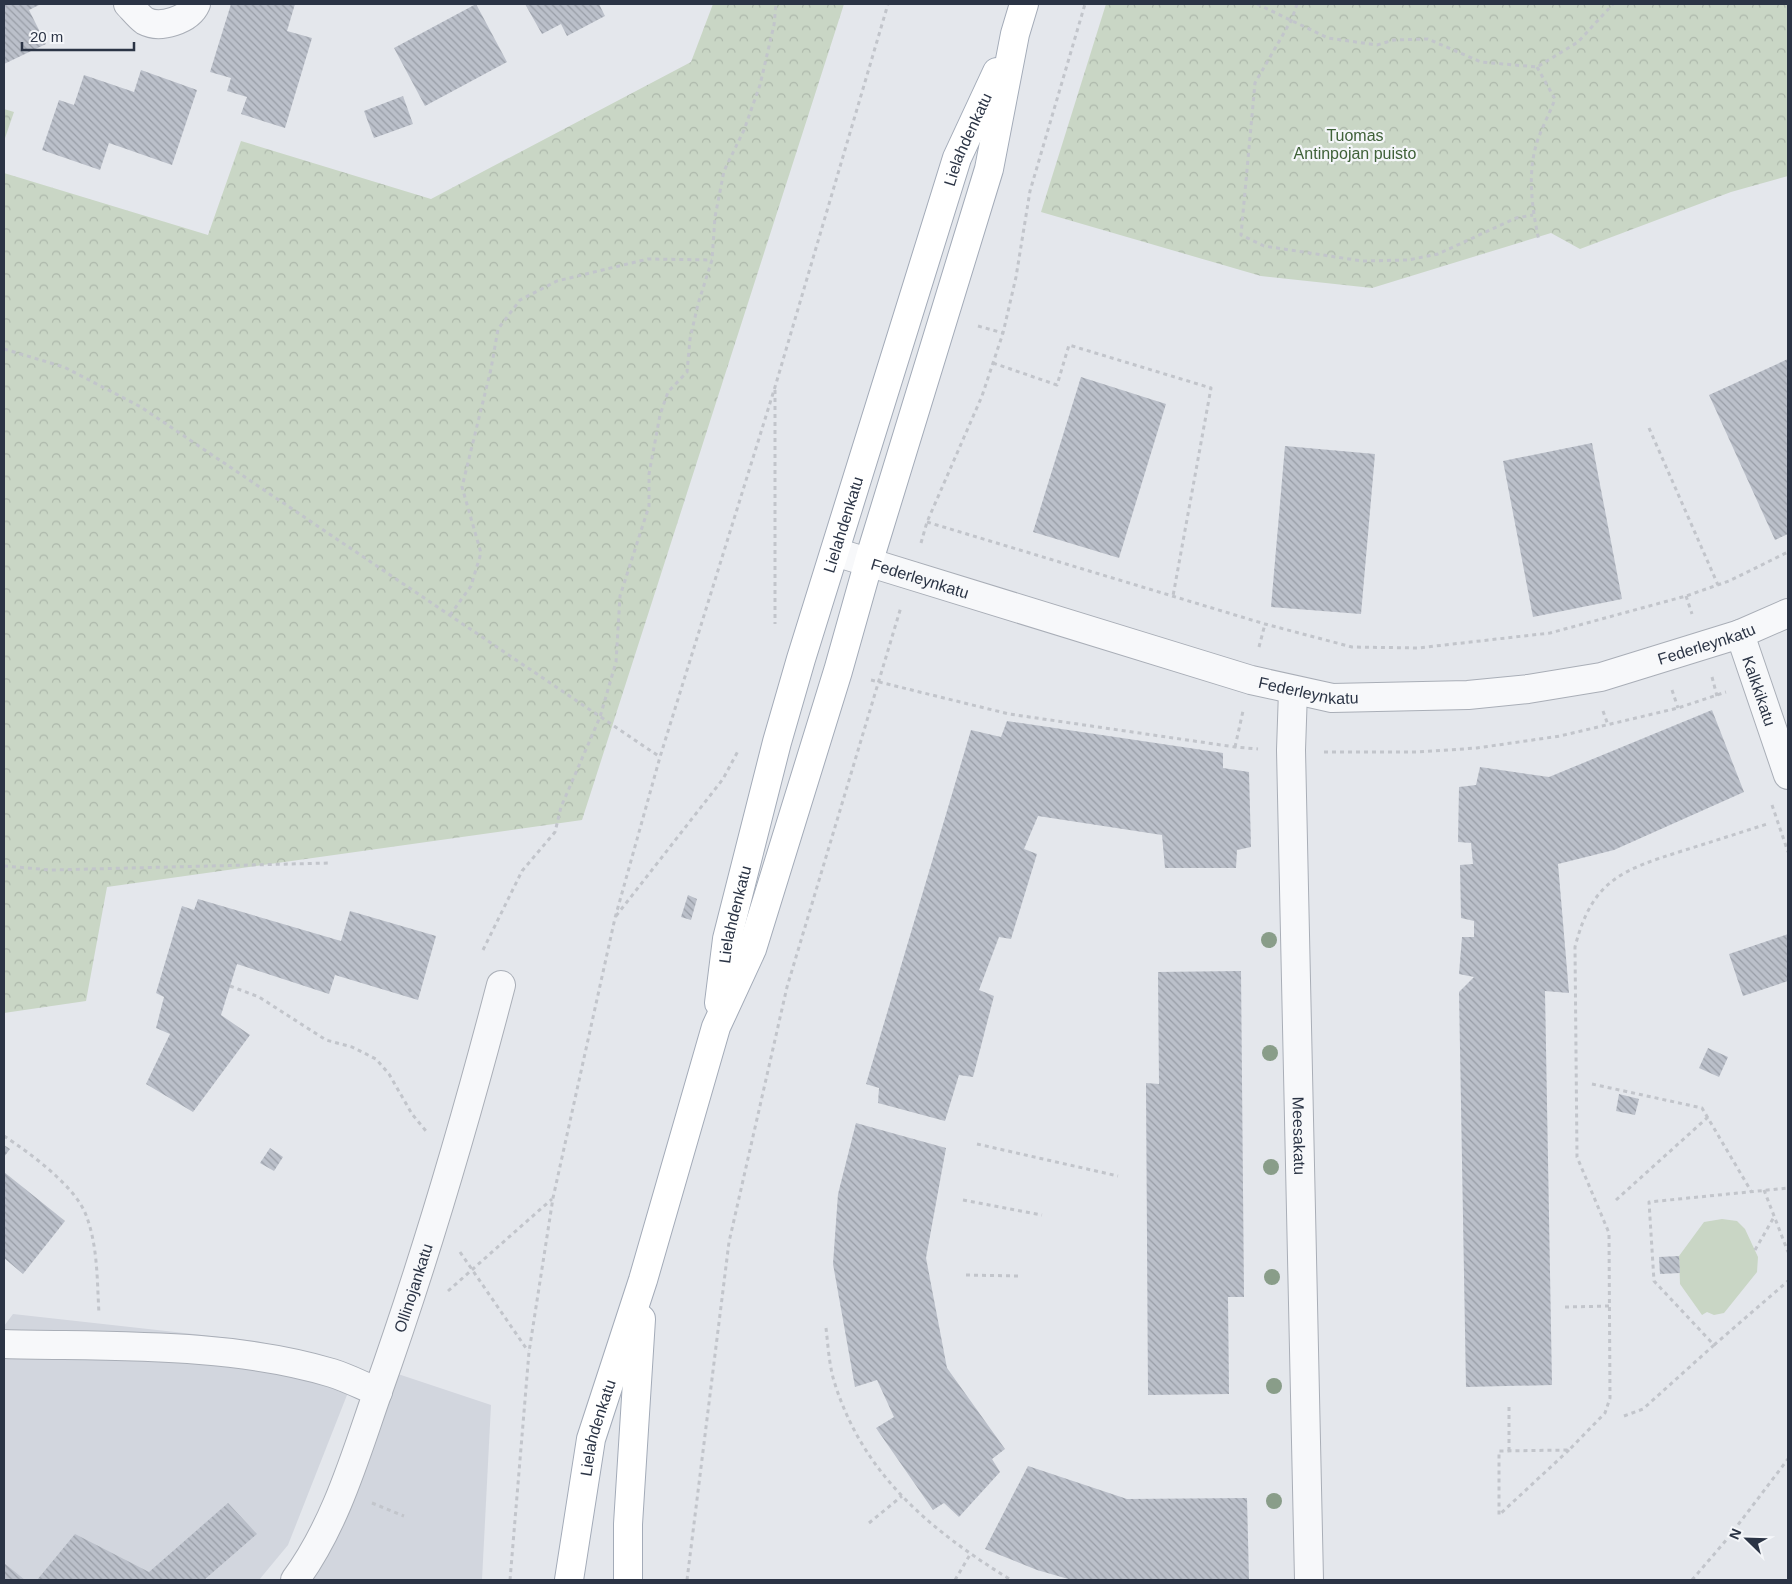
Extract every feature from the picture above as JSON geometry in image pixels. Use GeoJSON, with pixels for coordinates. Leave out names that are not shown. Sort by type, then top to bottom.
{"type":"FeatureCollection","features":[{"type":"Feature","properties":{"kind":"main road","name":"Lielahdenkatu"},"geometry":{"type":"LineString","coordinates":[[569,1580],[591,1439],[643,1280],[716,1027],[752,950],[838,671],[868,563],[990,169],[1015,34],[1024,4]]}},
{"type":"Feature","properties":{"kind":"main road","name":"Lielahdenkatu"},"geometry":{"type":"LineString","coordinates":[[716,1027],[727,939],[777,742],[957,158],[1015,34]]}},
{"type":"Feature","properties":{"kind":"main road","name":"Lielahdenkatu"},"geometry":{"type":"LineString","coordinates":[[628,1580],[628,1524],[643,1280]]}},
{"type":"Feature","properties":{"kind":"street"},"geometry":{"type":"LineString","coordinates":[[128,4],[145,21],[168,24],[193,10],[196,4]]}},
{"type":"Feature","properties":{"kind":"street","name":"Federleynkatu"},"geometry":{"type":"LineString","coordinates":[[835,552],[1251,680],[1332,698],[1468,695],[1528,689],[1601,677],[1740,634],[1788,613]]}},
{"type":"Feature","properties":{"kind":"street","name":"Kalkkikatu"},"geometry":{"type":"LineString","coordinates":[[1740,634],[1788,775]]}},
{"type":"Feature","properties":{"kind":"street","name":"Meesakatu"},"geometry":{"type":"LineString","coordinates":[[1293,690],[1291,750],[1309,1580]]}},
{"type":"Feature","properties":{"kind":"street","name":"Ollinojankatu"},"geometry":{"type":"LineString","coordinates":[[295,1580],[312,1557],[331,1517],[400,1332],[437,1214],[501,985]]}},
{"type":"Feature","properties":{"kind":"street"},"geometry":{"type":"LineString","coordinates":[[4,1344],[193,1350],[290,1362],[334,1374],[378,1392]]}},
{"type":"Feature","properties":{"kind":"path"},"geometry":{"type":"LineString","coordinates":[[483,950],[522,871],[555,832],[561,807],[600,717],[616,662],[620,596],[649,506],[649,474],[660,415],[668,392],[687,372],[690,339],[698,304],[712,260],[715,217],[724,171],[744,130],[760,85],[774,25],[776,4]]}},
{"type":"Feature","properties":{"kind":"path"},"geometry":{"type":"LineString","coordinates":[[510,1580],[529,1352],[553,1198],[615,918],[660,757],[775,387],[888,4]]}},
{"type":"Feature","properties":{"kind":"path"},"geometry":{"type":"LineString","coordinates":[[687,1580],[729,1242],[786,987],[910,574],[928,522],[982,396],[1003,333],[1016,277],[1030,191],[1085,4]]}},
{"type":"Feature","properties":{"kind":"path"},"geometry":{"type":"LineString","coordinates":[[1257,4],[1292,19],[1328,38],[1377,44],[1394,40],[1428,39],[1481,62],[1537,68],[1578,42],[1614,4]]}},
{"type":"Feature","properties":{"kind":"path"},"geometry":{"type":"LineString","coordinates":[[1297,4],[1292,19],[1255,83],[1241,235],[1264,246],[1362,260],[1408,260],[1438,254],[1516,218],[1533,215]]}},
{"type":"Feature","properties":{"kind":"path"},"geometry":{"type":"LineString","coordinates":[[1537,68],[1555,99],[1537,141],[1532,164],[1533,215],[1540,240]]}},
{"type":"Feature","properties":{"kind":"path"},"geometry":{"type":"LineString","coordinates":[[450,615],[471,586],[481,553],[462,488],[491,369],[498,329],[520,300],[557,281],[648,259],[712,260]]}},
{"type":"Feature","properties":{"kind":"path"},"geometry":{"type":"LineString","coordinates":[[978,326],[1003,333]]}},
{"type":"Feature","properties":{"kind":"path"},"geometry":{"type":"LineString","coordinates":[[993,363],[1056,385],[1069,345],[1210,388],[1173,596]]}},
{"type":"Feature","properties":{"kind":"path"},"geometry":{"type":"LineString","coordinates":[[4,349],[64,367],[141,407],[660,757]]}},
{"type":"Feature","properties":{"kind":"path"},"geometry":{"type":"LineString","coordinates":[[775,387],[775,630]]}},
{"type":"Feature","properties":{"kind":"path"},"geometry":{"type":"LineString","coordinates":[[1649,428],[1718,585]]}},
{"type":"Feature","properties":{"kind":"path"},"geometry":{"type":"LineString","coordinates":[[928,522],[1265,624],[1352,647],[1418,648],[1550,633],[1618,616],[1718,585],[1788,552]]}},
{"type":"Feature","properties":{"kind":"path"},"geometry":{"type":"LineString","coordinates":[[615,918],[723,779]]}},
{"type":"Feature","properties":{"kind":"path"},"geometry":{"type":"LineString","coordinates":[[1568,1450],[1498,1451],[1499,1515],[1600,1420],[1608,1406],[1612,1376],[1609,1233],[1577,1157],[1575,947],[1580,927],[1589,908],[1603,889],[1627,870],[1767,824]]}},
{"type":"Feature","properties":{"kind":"path"},"geometry":{"type":"LineString","coordinates":[[4,866],[51,870],[329,863]]}},
{"type":"Feature","properties":{"kind":"path"},"geometry":{"type":"LineString","coordinates":[[230,986],[259,998],[326,1040],[352,1048],[376,1059],[388,1074],[412,1114],[430,1135]]}},
{"type":"Feature","properties":{"kind":"path"},"geometry":{"type":"LineString","coordinates":[[1592,1084],[1702,1108],[1751,1191]]}},
{"type":"Feature","properties":{"kind":"path"},"geometry":{"type":"LineString","coordinates":[[1616,1200],[1708,1117]]}},
{"type":"Feature","properties":{"kind":"path"},"geometry":{"type":"LineString","coordinates":[[4,1136],[21,1148],[75,1195],[86,1214],[95,1246],[100,1347]]}},
{"type":"Feature","properties":{"kind":"path"},"geometry":{"type":"LineString","coordinates":[[977,1144],[1118,1176]]}},
{"type":"Feature","properties":{"kind":"path"},"geometry":{"type":"LineString","coordinates":[[1714,1345],[1654,1281],[1649,1202],[1788,1188]]}},
{"type":"Feature","properties":{"kind":"path"},"geometry":{"type":"LineString","coordinates":[[1764,1190],[1788,1252]]}},
{"type":"Feature","properties":{"kind":"path"},"geometry":{"type":"LineString","coordinates":[[443,1295],[553,1198]]}},
{"type":"Feature","properties":{"kind":"path"},"geometry":{"type":"LineString","coordinates":[[963,1200],[1042,1215]]}},
{"type":"Feature","properties":{"kind":"path"},"geometry":{"type":"LineString","coordinates":[[437,1214],[471,1270],[529,1352]]}},
{"type":"Feature","properties":{"kind":"path"},"geometry":{"type":"LineString","coordinates":[[1755,1250],[1774,1217]]}},
{"type":"Feature","properties":{"kind":"path"},"geometry":{"type":"LineString","coordinates":[[966,1276],[1019,1276]]}},
{"type":"Feature","properties":{"kind":"path"},"geometry":{"type":"LineString","coordinates":[[1624,1416],[1643,1409],[1788,1281]]}},
{"type":"Feature","properties":{"kind":"path"},"geometry":{"type":"LineString","coordinates":[[1565,1307],[1610,1306]]}},
{"type":"Feature","properties":{"kind":"path"},"geometry":{"type":"LineString","coordinates":[[826,1328],[833,1379],[854,1432],[878,1471],[924,1520],[1011,1580]]}},
{"type":"Feature","properties":{"kind":"path"},"geometry":{"type":"LineString","coordinates":[[1509,1407],[1509,1451]]}},
{"type":"Feature","properties":{"kind":"path"},"geometry":{"type":"LineString","coordinates":[[1692,1580],[1728,1538],[1788,1460]]}},
{"type":"Feature","properties":{"kind":"path"},"geometry":{"type":"LineString","coordinates":[[869,1523],[902,1496]]}},
{"type":"Feature","properties":{"kind":"path"},"geometry":{"type":"LineString","coordinates":[[955,1580],[971,1553]]}},
{"type":"Feature","properties":{"kind":"shaded area"},"geometry":{"type":"Polygon","coordinates":[[[13,1314],[257,1341],[358,1367],[288,1545],[259,1580],[4,1580],[4,1326],[13,1314]]]}},
{"type":"Feature","properties":{"kind":"shaded area"},"geometry":{"type":"Polygon","coordinates":[[[395,1373],[491,1405],[482,1580],[303,1580],[395,1373]]]}},
{"type":"Feature","properties":{"kind":"green space"},"geometry":{"type":"Polygon","coordinates":[[[713,4],[844,4],[582,820],[107,887],[86,1001],[4,1013],[4,173],[208,235],[241,141],[431,199],[691,62],[713,4]]]}},
{"type":"Feature","properties":{"kind":"green space","name":"Tuomas Antinpojan puisto"},"geometry":{"type":"Polygon","coordinates":[[[1106,4],[1788,4],[1788,176],[1731,192],[1580,249],[1551,233],[1372,288],[1261,276],[1041,212],[1106,4]]]}},
{"type":"Feature","properties":{"kind":"green space"},"geometry":{"type":"Polygon","coordinates":[[[4,109],[14,112],[4,141],[4,109]]]}},
{"type":"Feature","properties":{"kind":"green space"},"geometry":{"type":"Polygon","coordinates":[[[1722,1219],[1737,1221],[1745,1229],[1758,1257],[1757,1272],[1724,1313],[1714,1315],[1707,1312],[1702,1315],[1680,1284],[1679,1256],[1704,1222],[1722,1219]]]}},
{"type":"Feature","properties":{"kind":"building"},"geometry":{"type":"Polygon","coordinates":[[[4,4],[41,4],[29,10],[46,44],[4,64],[4,4]]]}},
{"type":"Feature","properties":{"kind":"building"},"geometry":{"type":"Polygon","coordinates":[[[231,4],[295,4],[287,31],[312,38],[285,128],[241,114],[247,97],[227,91],[231,78],[210,72],[231,4]]]}},
{"type":"Feature","properties":{"kind":"building"},"geometry":{"type":"Polygon","coordinates":[[[476,4],[507,62],[425,106],[394,48],[476,4]]]}},
{"type":"Feature","properties":{"kind":"building"},"geometry":{"type":"Polygon","coordinates":[[[525,4],[599,4],[605,16],[567,36],[561,24],[542,34],[525,4]]]}},
{"type":"Feature","properties":{"kind":"building"},"geometry":{"type":"Polygon","coordinates":[[[141,70],[197,90],[172,165],[109,143],[100,170],[42,150],[59,100],[74,105],[84,75],[134,92],[141,70]]]}},
{"type":"Feature","properties":{"kind":"building"},"geometry":{"type":"Polygon","coordinates":[[[403,96],[413,124],[374,138],[364,111],[403,96]]]}},
{"type":"Feature","properties":{"kind":"building"},"geometry":{"type":"Polygon","coordinates":[[[1788,359],[1788,534],[1775,540],[1709,395],[1788,359]]]}},
{"type":"Feature","properties":{"kind":"building"},"geometry":{"type":"Polygon","coordinates":[[[1081,377],[1166,404],[1119,558],[1033,532],[1081,377]]]}},
{"type":"Feature","properties":{"kind":"building"},"geometry":{"type":"Polygon","coordinates":[[[1592,443],[1622,599],[1533,617],[1503,461],[1592,443]]]}},
{"type":"Feature","properties":{"kind":"building"},"geometry":{"type":"Polygon","coordinates":[[[1285,446],[1375,454],[1361,614],[1271,607],[1285,446]]]}},
{"type":"Feature","properties":{"kind":"building"},"geometry":{"type":"Polygon","coordinates":[[[1712,710],[1744,792],[1614,850],[1558,864],[1569,993],[1545,991],[1552,1385],[1466,1387],[1459,992],[1474,977],[1459,974],[1462,937],[1474,937],[1474,921],[1461,918],[1460,865],[1473,864],[1471,843],[1458,842],[1459,787],[1476,785],[1480,767],[1549,777],[1712,710]]]}},
{"type":"Feature","properties":{"kind":"building"},"geometry":{"type":"Polygon","coordinates":[[[1007,721],[1223,753],[1223,768],[1249,772],[1251,847],[1237,850],[1236,868],[1165,868],[1162,835],[1038,816],[1024,849],[1037,854],[1011,939],[999,937],[979,990],[994,996],[973,1077],[959,1075],[945,1121],[878,1103],[879,1088],[866,1084],[971,730],[1001,737],[1007,721]]]}},
{"type":"Feature","properties":{"kind":"building"},"geometry":{"type":"Polygon","coordinates":[[[688,895],[697,899],[691,920],[681,917],[688,895]]]}},
{"type":"Feature","properties":{"kind":"building"},"geometry":{"type":"Polygon","coordinates":[[[198,899],[341,941],[350,911],[436,936],[418,1000],[335,975],[329,994],[237,964],[221,1015],[250,1035],[193,1112],[146,1084],[170,1034],[156,1028],[164,997],[156,993],[182,906],[194,910],[198,899]]]}},
{"type":"Feature","properties":{"kind":"building"},"geometry":{"type":"Polygon","coordinates":[[[1788,934],[1788,981],[1743,996],[1729,954],[1788,934]]]}},
{"type":"Feature","properties":{"kind":"building"},"geometry":{"type":"Polygon","coordinates":[[[1241,971],[1244,1297],[1228,1297],[1229,1394],[1148,1395],[1146,1083],[1159,1084],[1158,972],[1241,971]]]}},
{"type":"Feature","properties":{"kind":"building"},"geometry":{"type":"Polygon","coordinates":[[[1708,1048],[1728,1057],[1719,1077],[1699,1068],[1708,1048]]]}},
{"type":"Feature","properties":{"kind":"building"},"geometry":{"type":"Polygon","coordinates":[[[1619,1094],[1639,1099],[1635,1115],[1616,1111],[1619,1094]]]}},
{"type":"Feature","properties":{"kind":"building"},"geometry":{"type":"Polygon","coordinates":[[[856,1123],[946,1148],[926,1258],[947,1368],[1005,1449],[992,1459],[1000,1472],[959,1517],[944,1503],[933,1510],[876,1428],[894,1417],[877,1380],[855,1387],[833,1264],[838,1194],[856,1123]]]}},
{"type":"Feature","properties":{"kind":"building"},"geometry":{"type":"Polygon","coordinates":[[[4,1145],[10,1149],[4,1157],[4,1145]]]}},
{"type":"Feature","properties":{"kind":"building"},"geometry":{"type":"Polygon","coordinates":[[[270,1148],[283,1157],[274,1171],[260,1163],[270,1148]]]}},
{"type":"Feature","properties":{"kind":"building"},"geometry":{"type":"Polygon","coordinates":[[[4,1172],[65,1221],[23,1274],[4,1258],[4,1172]]]}},
{"type":"Feature","properties":{"kind":"building"},"geometry":{"type":"Polygon","coordinates":[[[1679,1256],[1680,1273],[1660,1274],[1659,1257],[1679,1256]]]}},
{"type":"Feature","properties":{"kind":"building"},"geometry":{"type":"Polygon","coordinates":[[[1028,1466],[1127,1499],[1247,1498],[1249,1580],[1072,1580],[1037,1570],[985,1549],[1028,1466]]]}},
{"type":"Feature","properties":{"kind":"building"},"geometry":{"type":"Polygon","coordinates":[[[228,1503],[257,1534],[204,1580],[37,1580],[75,1534],[149,1572],[228,1503]]]}},
{"type":"Feature","properties":{"kind":"building"},"geometry":{"type":"Polygon","coordinates":[[[4,1563],[25,1580],[4,1580],[4,1563]]]}}]}
